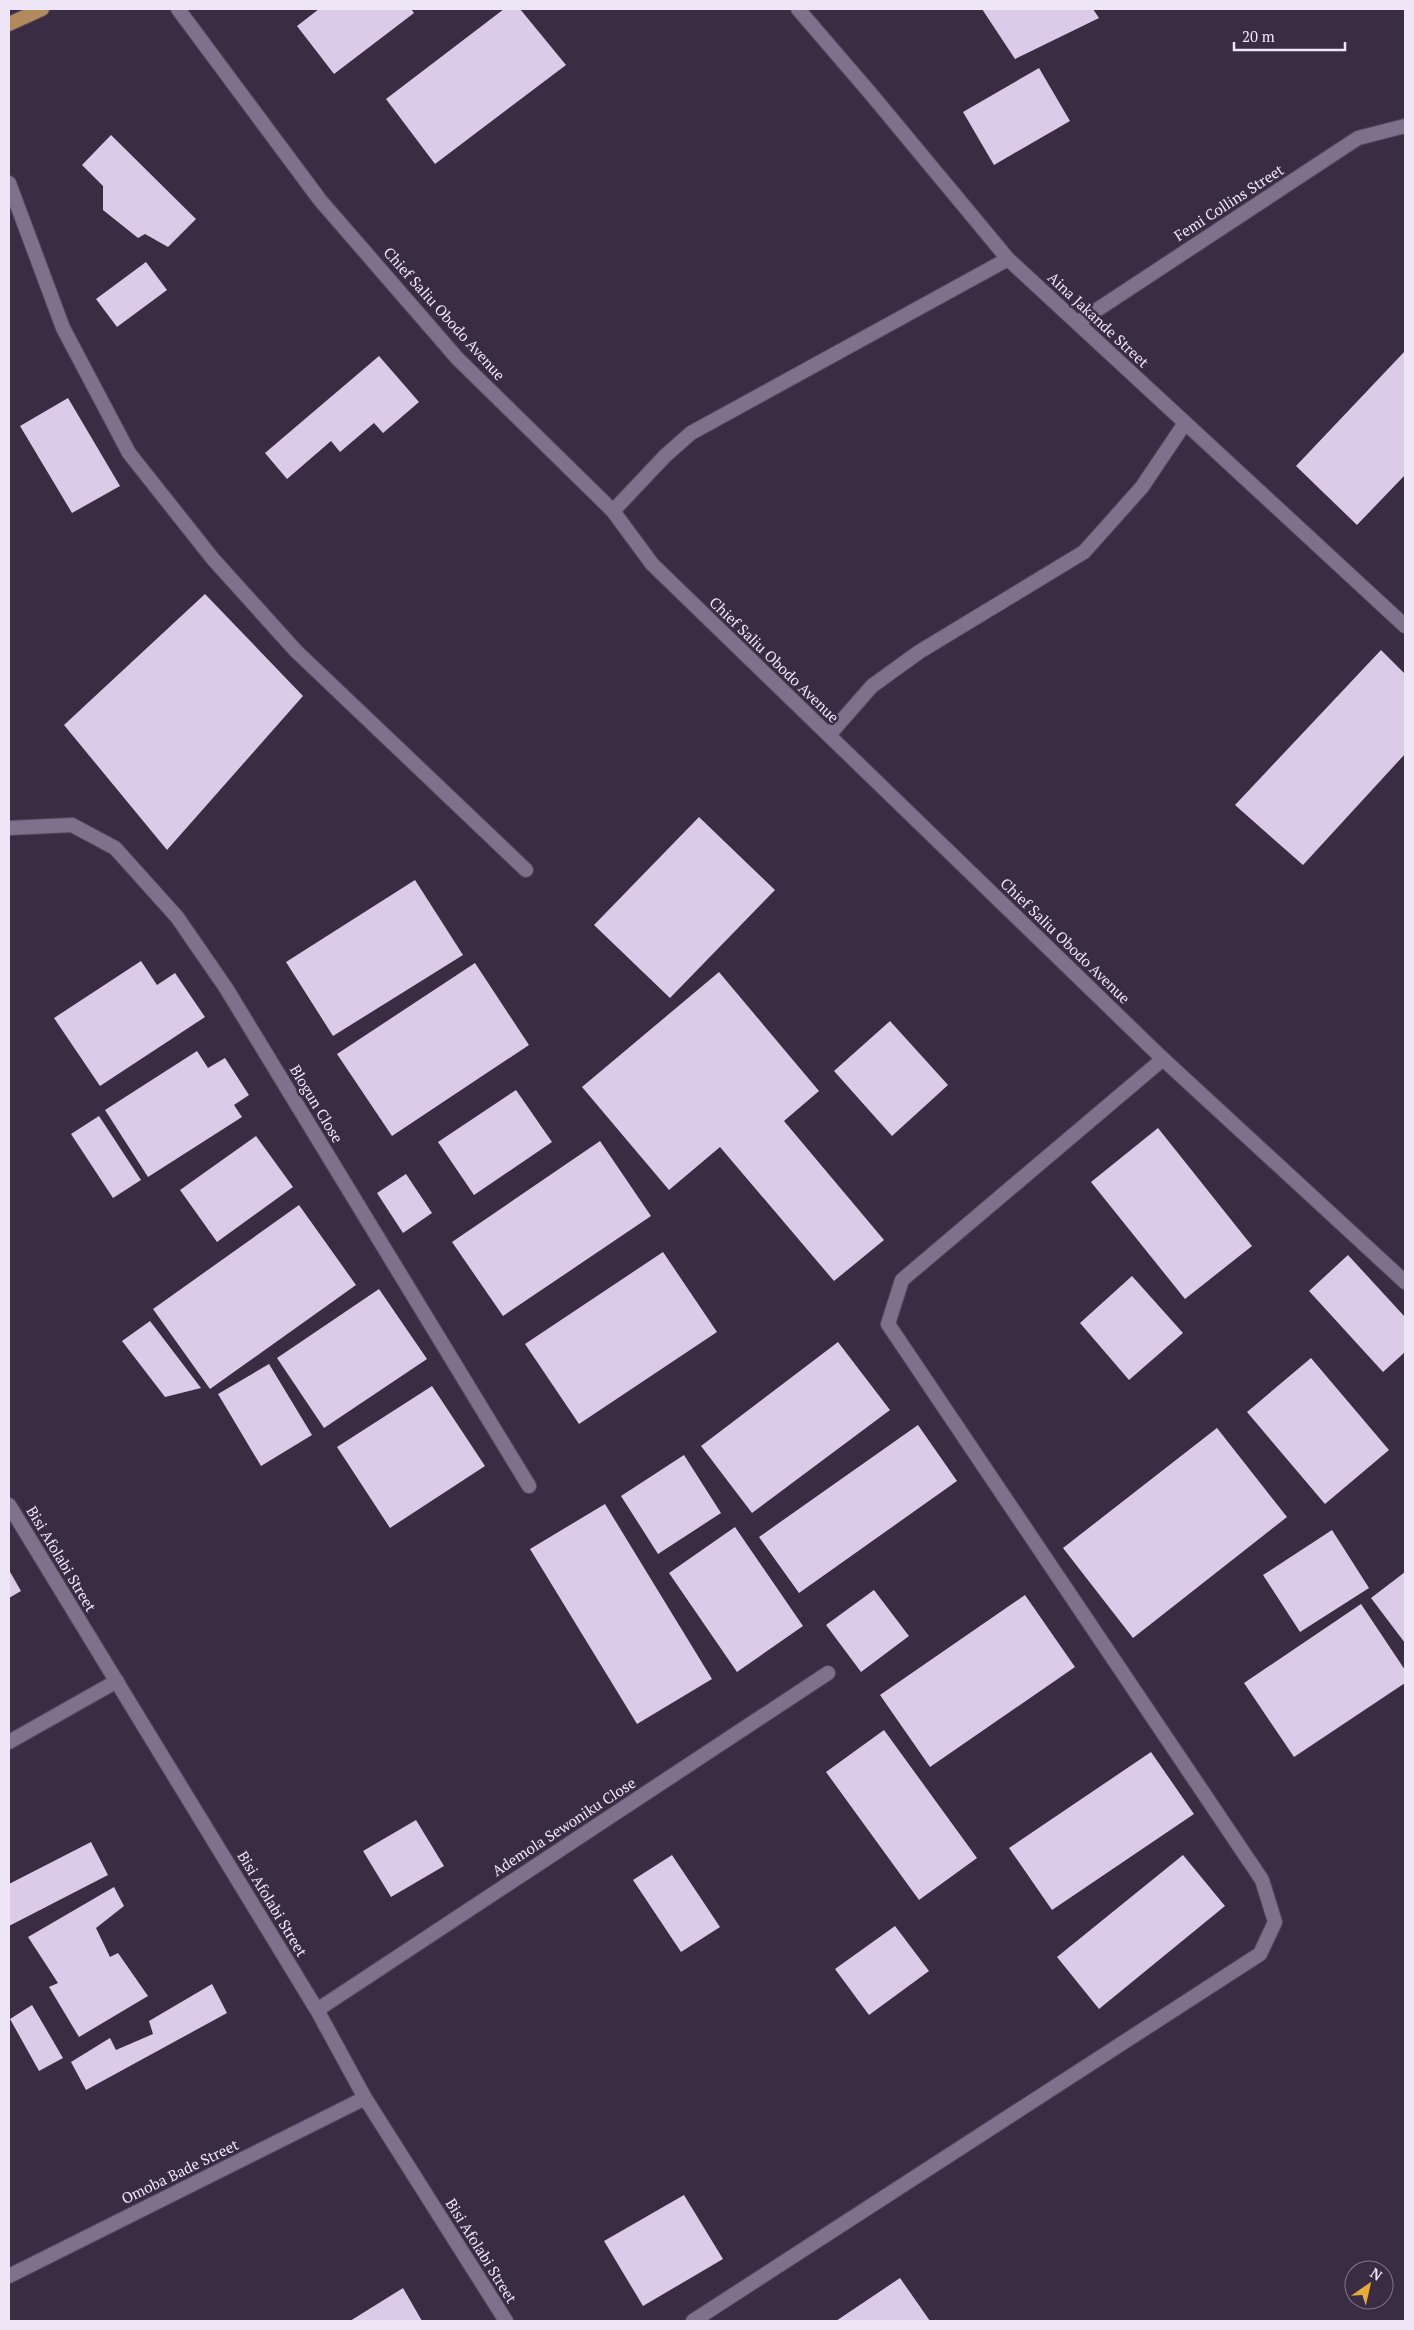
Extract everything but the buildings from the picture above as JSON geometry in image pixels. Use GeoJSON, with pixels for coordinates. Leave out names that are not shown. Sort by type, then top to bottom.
{"type":"FeatureCollection","features":[{"type":"Feature","properties":{"kind":"main road"},"geometry":{"type":"LineString","coordinates":[[9,24],[42,9]]}},
{"type":"Feature","properties":{"kind":"street","name":"Chief Saliu Obodo Avenue"},"geometry":{"type":"LineString","coordinates":[[178,9],[320,200],[457,358],[613,512],[652,564],[1163,1059],[1405,1282]]}},
{"type":"Feature","properties":{"kind":"street","name":"Aina Jakande Street"},"geometry":{"type":"LineString","coordinates":[[798,9],[1008,259],[1405,626]]}},
{"type":"Feature","properties":{"kind":"street","name":"Femi Collins Street"},"geometry":{"type":"LineString","coordinates":[[1077,323],[1358,138],[1405,126]]}},
{"type":"Feature","properties":{"kind":"street"},"geometry":{"type":"LineString","coordinates":[[9,183],[63,328],[130,453],[213,559],[296,651],[526,870]]}},
{"type":"Feature","properties":{"kind":"street"},"geometry":{"type":"LineString","coordinates":[[613,512],[664,456],[692,433],[1008,259]]}},
{"type":"Feature","properties":{"kind":"street"},"geometry":{"type":"LineString","coordinates":[[829,735],[872,686],[919,652],[1084,552],[1142,487],[1185,422]]}},
{"type":"Feature","properties":{"kind":"street","name":"Blogun Close"},"geometry":{"type":"LineString","coordinates":[[9,828],[72,825],[98,838],[115,848],[177,917],[226,988],[529,1486]]}},
{"type":"Feature","properties":{"kind":"street"},"geometry":{"type":"LineString","coordinates":[[694,2321],[1260,1954],[1275,1922],[1262,1880],[888,1324],[902,1280],[1163,1059]]}},
{"type":"Feature","properties":{"kind":"street","name":"Bisi Afolabi Street"},"geometry":{"type":"LineString","coordinates":[[9,1505],[317,2010],[365,2098],[506,2321]]}},
{"type":"Feature","properties":{"kind":"street","name":"Ademola Sewoniku Close"},"geometry":{"type":"LineString","coordinates":[[317,2010],[828,1672]]}},
{"type":"Feature","properties":{"kind":"street"},"geometry":{"type":"LineString","coordinates":[[9,1742],[117,1681]]}},
{"type":"Feature","properties":{"kind":"street","name":"Omoba Bade Street"},"geometry":{"type":"LineString","coordinates":[[9,2276],[365,2098]]}}]}
